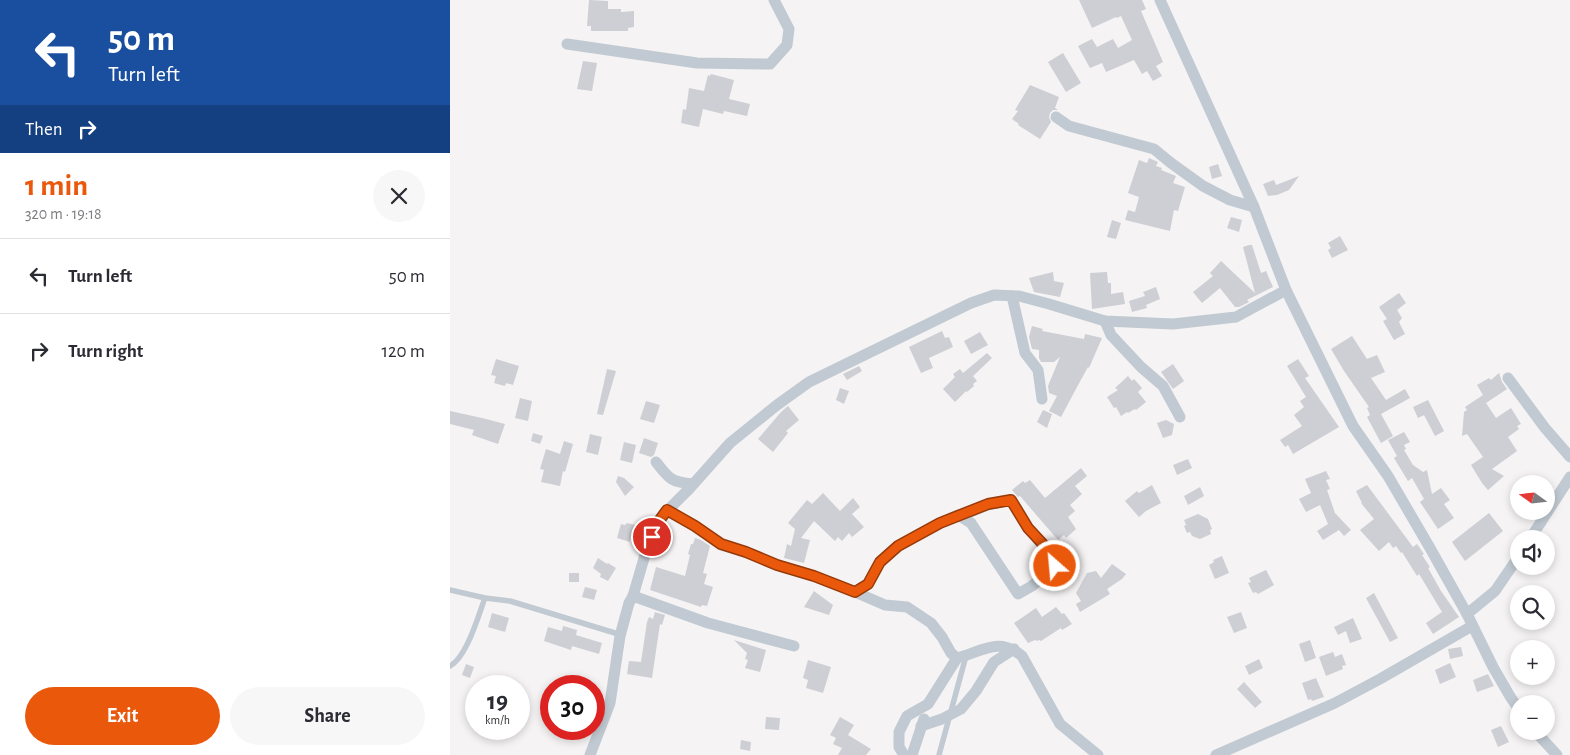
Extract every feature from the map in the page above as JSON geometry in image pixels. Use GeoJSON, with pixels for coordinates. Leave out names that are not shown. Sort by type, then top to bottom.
{"type":"FeatureCollection","features":[{"type":"Feature","properties":{"kind":"street"},"geometry":{"type":"LineString","coordinates":[[567,44],[697,63],[770,64],[787,45],[789,29],[774,0]]}},
{"type":"Feature","properties":{"kind":"street"},"geometry":{"type":"LineString","coordinates":[[1160,0],[1254,207],[1286,290],[1353,426],[1388,476],[1467,614],[1510,696]]}},
{"type":"Feature","properties":{"kind":"street"},"geometry":{"type":"LineString","coordinates":[[1056,117],[1069,126],[1154,149],[1203,186],[1230,200],[1254,207]]}},
{"type":"Feature","properties":{"kind":"street"},"geometry":{"type":"LineString","coordinates":[[590,755],[610,703],[620,636],[629,603],[656,525],[667,510],[730,444],[777,405],[809,382],[971,303],[994,295],[1019,296],[1105,321],[1173,324],[1236,317],[1286,290]]}},
{"type":"Feature","properties":{"kind":"street"},"geometry":{"type":"LineString","coordinates":[[1012,296],[1025,353],[1038,370],[1042,400]]}},
{"type":"Feature","properties":{"kind":"street"},"geometry":{"type":"LineString","coordinates":[[1105,321],[1111,335],[1141,367],[1163,386],[1180,418]]}},
{"type":"Feature","properties":{"kind":"street"},"geometry":{"type":"LineString","coordinates":[[1508,378],[1545,428],[1570,457]]}},
{"type":"Feature","properties":{"kind":"street"},"geometry":{"type":"LineString","coordinates":[[656,462],[667,477],[679,483],[693,484]]}},
{"type":"Feature","properties":{"kind":"street"},"geometry":{"type":"LineString","coordinates":[[1536,530],[1570,478]]}},
{"type":"Feature","properties":{"kind":"street"},"geometry":{"type":"LineString","coordinates":[[855,592],[868,584],[880,562],[898,546],[940,523],[988,504],[1011,500],[1028,528],[1053,555],[1055,566],[1032,586],[1018,594],[971,522],[960,516]]}},
{"type":"Feature","properties":{"kind":"street"},"geometry":{"type":"LineString","coordinates":[[667,510],[721,544],[777,565],[814,576],[885,605],[907,607],[930,623],[942,637],[950,653],[961,657]]}},
{"type":"Feature","properties":{"kind":"street"},"geometry":{"type":"LineString","coordinates":[[1467,614],[1495,591],[1510,569]]}},
{"type":"Feature","properties":{"kind":"street"},"geometry":{"type":"LineString","coordinates":[[633,596],[708,623],[794,646]]}},
{"type":"Feature","properties":{"kind":"street"},"geometry":{"type":"LineString","coordinates":[[1216,755],[1335,703],[1472,626]]}},
{"type":"Feature","properties":{"kind":"street"},"geometry":{"type":"LineString","coordinates":[[912,755],[928,704],[961,657],[988,647],[1000,646],[1014,649],[1022,656],[1060,724],[1098,755]]}},
{"type":"Feature","properties":{"kind":"street"},"geometry":{"type":"LineString","coordinates":[[921,726],[949,716],[961,709],[976,691],[994,662],[1014,649]]}},
{"type":"Feature","properties":{"kind":"street"},"geometry":{"type":"LineString","coordinates":[[904,755],[899,747],[899,732],[907,716],[928,704]]}},
{"type":"Feature","properties":{"kind":"street"},"geometry":{"type":"LineString","coordinates":[[1543,740],[1557,755]]}},
{"type":"Feature","properties":{"kind":"lane"},"geometry":{"type":"LineString","coordinates":[[450,590],[510,602],[567,618],[620,636]]}},
{"type":"Feature","properties":{"kind":"lane"},"geometry":{"type":"LineString","coordinates":[[450,666],[464,650],[485,598]]}},
{"type":"Feature","properties":{"kind":"lane"},"geometry":{"type":"LineString","coordinates":[[939,755],[961,657]]}},
{"type":"Feature","properties":{"kind":"building"},"geometry":{"type":"Polygon","coordinates":[[[589,0],[608,1],[608,9],[621,9],[621,12],[634,11],[634,27],[628,28],[628,31],[591,31],[591,26],[587,26],[589,0]]]}},
{"type":"Feature","properties":{"kind":"building"},"geometry":{"type":"Polygon","coordinates":[[[1079,0],[1142,0],[1146,9],[1141,11],[1163,62],[1156,66],[1162,76],[1153,81],[1147,71],[1142,74],[1134,60],[1106,72],[1102,63],[1090,68],[1078,46],[1092,39],[1097,47],[1113,39],[1118,48],[1132,40],[1121,16],[1092,28],[1079,0]]]}},
{"type":"Feature","properties":{"kind":"building"},"geometry":{"type":"Polygon","coordinates":[[[1063,53],[1081,83],[1066,92],[1048,62],[1063,53]]]}},
{"type":"Feature","properties":{"kind":"building"},"geometry":{"type":"Polygon","coordinates":[[[583,61],[597,63],[592,91],[577,89],[583,61]]]}},
{"type":"Feature","properties":{"kind":"building"},"geometry":{"type":"Polygon","coordinates":[[[711,74],[734,80],[729,99],[750,104],[747,116],[724,111],[723,114],[703,109],[699,127],[681,123],[683,109],[686,110],[689,88],[704,91],[708,75],[710,76],[711,74]]]}},
{"type":"Feature","properties":{"kind":"building"},"geometry":{"type":"Polygon","coordinates":[[[1030,85],[1059,97],[1055,108],[1058,110],[1053,110],[1050,113],[1051,122],[1040,139],[1012,119],[1018,111],[1015,110],[1030,85]]]}},
{"type":"Feature","properties":{"kind":"building"},"geometry":{"type":"Polygon","coordinates":[[[1149,158],[1158,162],[1156,166],[1162,168],[1161,170],[1176,176],[1173,183],[1185,187],[1178,211],[1174,210],[1170,231],[1125,220],[1128,210],[1135,212],[1139,197],[1128,193],[1139,160],[1147,163],[1149,158]]]}},
{"type":"Feature","properties":{"kind":"building"},"geometry":{"type":"Polygon","coordinates":[[[1218,164],[1222,176],[1212,179],[1209,167],[1218,164]]]}},
{"type":"Feature","properties":{"kind":"building"},"geometry":{"type":"Polygon","coordinates":[[[1299,176],[1289,190],[1277,195],[1268,196],[1263,184],[1274,180],[1276,185],[1299,176]]]}},
{"type":"Feature","properties":{"kind":"building"},"geometry":{"type":"Polygon","coordinates":[[[1231,217],[1242,220],[1239,232],[1227,228],[1231,217]]]}},
{"type":"Feature","properties":{"kind":"building"},"geometry":{"type":"Polygon","coordinates":[[[1112,220],[1121,223],[1116,239],[1107,237],[1112,220]]]}},
{"type":"Feature","properties":{"kind":"building"},"geometry":{"type":"Polygon","coordinates":[[[1340,236],[1348,250],[1332,258],[1328,250],[1331,248],[1328,243],[1340,236]]]}},
{"type":"Feature","properties":{"kind":"building"},"geometry":{"type":"Polygon","coordinates":[[[1252,245],[1261,273],[1266,271],[1273,287],[1247,300],[1249,302],[1239,307],[1235,307],[1220,288],[1202,303],[1193,292],[1213,276],[1210,273],[1221,261],[1255,293],[1243,247],[1252,245]]]}},
{"type":"Feature","properties":{"kind":"building"},"geometry":{"type":"Polygon","coordinates":[[[1053,272],[1054,281],[1064,283],[1060,297],[1034,292],[1029,278],[1053,272]]]}},
{"type":"Feature","properties":{"kind":"building"},"geometry":{"type":"Polygon","coordinates":[[[1107,272],[1108,283],[1111,283],[1111,294],[1123,292],[1125,304],[1092,309],[1090,273],[1107,272]]]}},
{"type":"Feature","properties":{"kind":"building"},"geometry":{"type":"Polygon","coordinates":[[[1156,287],[1160,299],[1146,305],[1147,308],[1132,312],[1129,301],[1145,296],[1143,292],[1156,287]]]}},
{"type":"Feature","properties":{"kind":"building"},"geometry":{"type":"Polygon","coordinates":[[[1399,293],[1406,303],[1397,310],[1402,318],[1399,322],[1405,334],[1394,340],[1383,321],[1387,319],[1379,307],[1399,293]]]}},
{"type":"Feature","properties":{"kind":"building"},"geometry":{"type":"Polygon","coordinates":[[[1032,326],[1043,329],[1042,331],[1084,339],[1085,334],[1102,338],[1089,368],[1061,417],[1049,411],[1057,396],[1049,393],[1048,386],[1060,357],[1054,362],[1041,362],[1039,350],[1032,349],[1029,337],[1032,326]]]}},
{"type":"Feature","properties":{"kind":"building"},"geometry":{"type":"Polygon","coordinates":[[[942,331],[945,338],[949,337],[953,347],[929,358],[933,368],[921,373],[909,347],[942,331]]]}},
{"type":"Feature","properties":{"kind":"building"},"geometry":{"type":"Polygon","coordinates":[[[980,332],[988,345],[971,354],[964,341],[980,332]]]}},
{"type":"Feature","properties":{"kind":"building"},"geometry":{"type":"Polygon","coordinates":[[[1352,336],[1367,359],[1377,355],[1385,372],[1371,378],[1386,400],[1405,389],[1410,398],[1381,414],[1393,436],[1381,443],[1367,417],[1370,415],[1367,408],[1369,407],[1331,349],[1352,336]]]}},
{"type":"Feature","properties":{"kind":"building"},"geometry":{"type":"Polygon","coordinates":[[[987,353],[992,358],[973,376],[977,381],[973,384],[974,386],[955,402],[943,389],[955,377],[953,374],[960,369],[963,373],[987,353]]]}},
{"type":"Feature","properties":{"kind":"building"},"geometry":{"type":"Polygon","coordinates":[[[496,359],[519,366],[513,385],[506,383],[505,386],[494,383],[496,376],[491,375],[496,359]]]}},
{"type":"Feature","properties":{"kind":"building"},"geometry":{"type":"Polygon","coordinates":[[[1298,359],[1309,376],[1305,378],[1339,427],[1293,454],[1288,445],[1285,447],[1280,440],[1302,426],[1294,415],[1304,407],[1300,401],[1306,397],[1287,366],[1298,359]]]}},
{"type":"Feature","properties":{"kind":"building"},"geometry":{"type":"Polygon","coordinates":[[[1173,364],[1184,381],[1173,389],[1161,372],[1173,364]]]}},
{"type":"Feature","properties":{"kind":"building"},"geometry":{"type":"Polygon","coordinates":[[[859,366],[862,371],[847,380],[843,374],[859,366]]]}},
{"type":"Feature","properties":{"kind":"building"},"geometry":{"type":"Polygon","coordinates":[[[607,369],[616,371],[603,415],[597,414],[607,369]]]}},
{"type":"Feature","properties":{"kind":"building"},"geometry":{"type":"Polygon","coordinates":[[[1499,373],[1507,389],[1486,403],[1496,418],[1511,408],[1521,424],[1517,426],[1519,429],[1508,437],[1517,451],[1492,469],[1504,476],[1488,490],[1471,465],[1483,457],[1467,434],[1462,436],[1464,412],[1467,410],[1465,407],[1483,395],[1477,385],[1489,378],[1491,380],[1499,373]]]}},
{"type":"Feature","properties":{"kind":"building"},"geometry":{"type":"Polygon","coordinates":[[[1128,376],[1132,381],[1134,379],[1142,388],[1138,392],[1146,402],[1136,410],[1121,416],[1107,397],[1118,390],[1115,388],[1128,376]]]}},
{"type":"Feature","properties":{"kind":"building"},"geometry":{"type":"Polygon","coordinates":[[[840,388],[849,391],[844,404],[836,400],[840,388]]]}},
{"type":"Feature","properties":{"kind":"building"},"geometry":{"type":"Polygon","coordinates":[[[520,398],[532,401],[528,421],[515,418],[520,398]]]}},
{"type":"Feature","properties":{"kind":"building"},"geometry":{"type":"Polygon","coordinates":[[[1428,400],[1444,431],[1435,436],[1424,415],[1418,418],[1413,407],[1428,400]]]}},
{"type":"Feature","properties":{"kind":"building"},"geometry":{"type":"Polygon","coordinates":[[[646,401],[660,405],[654,423],[640,419],[646,401]]]}},
{"type":"Feature","properties":{"kind":"building"},"geometry":{"type":"Polygon","coordinates":[[[788,406],[799,420],[786,431],[788,433],[773,452],[758,439],[788,406]]]}},
{"type":"Feature","properties":{"kind":"building"},"geometry":{"type":"Polygon","coordinates":[[[1043,410],[1052,414],[1047,428],[1037,422],[1043,410]]]}},
{"type":"Feature","properties":{"kind":"building"},"geometry":{"type":"Polygon","coordinates":[[[450,411],[505,424],[498,444],[472,435],[474,430],[450,424],[450,411]]]}},
{"type":"Feature","properties":{"kind":"building"},"geometry":{"type":"Polygon","coordinates":[[[1166,420],[1174,424],[1172,435],[1163,438],[1157,423],[1166,420]]]}},
{"type":"Feature","properties":{"kind":"building"},"geometry":{"type":"Polygon","coordinates":[[[1404,432],[1410,442],[1404,445],[1406,449],[1404,450],[1413,465],[1423,472],[1427,470],[1432,494],[1441,488],[1450,500],[1444,504],[1454,518],[1438,529],[1420,502],[1424,499],[1412,478],[1408,481],[1394,458],[1397,456],[1388,440],[1404,432]]]}},
{"type":"Feature","properties":{"kind":"building"},"geometry":{"type":"Polygon","coordinates":[[[533,433],[543,436],[540,444],[531,441],[533,433]]]}},
{"type":"Feature","properties":{"kind":"building"},"geometry":{"type":"Polygon","coordinates":[[[590,434],[602,437],[598,455],[586,452],[590,434]]]}},
{"type":"Feature","properties":{"kind":"building"},"geometry":{"type":"Polygon","coordinates":[[[644,438],[658,443],[654,455],[651,457],[639,453],[644,438]]]}},
{"type":"Feature","properties":{"kind":"building"},"geometry":{"type":"Polygon","coordinates":[[[564,441],[573,444],[565,472],[563,471],[560,486],[541,482],[544,470],[540,469],[546,449],[560,454],[564,441]]]}},
{"type":"Feature","properties":{"kind":"building"},"geometry":{"type":"Polygon","coordinates":[[[624,442],[636,445],[632,463],[620,460],[624,442]]]}},
{"type":"Feature","properties":{"kind":"building"},"geometry":{"type":"Polygon","coordinates":[[[1188,459],[1192,468],[1177,475],[1173,465],[1188,459]]]}},
{"type":"Feature","properties":{"kind":"building"},"geometry":{"type":"Polygon","coordinates":[[[1081,468],[1087,476],[1075,486],[1082,494],[1070,505],[1075,511],[1068,517],[1076,529],[1066,538],[1064,535],[1058,540],[1020,496],[1018,497],[1012,490],[1023,481],[1025,483],[1030,480],[1045,498],[1081,468]]]}},
{"type":"Feature","properties":{"kind":"building"},"geometry":{"type":"Polygon","coordinates":[[[1326,471],[1330,479],[1326,480],[1330,489],[1327,490],[1335,513],[1351,530],[1344,536],[1339,530],[1323,540],[1317,531],[1328,524],[1320,505],[1306,512],[1299,499],[1311,493],[1305,479],[1326,471]]]}},
{"type":"Feature","properties":{"kind":"building"},"geometry":{"type":"Polygon","coordinates":[[[618,476],[624,478],[634,487],[625,496],[616,482],[618,476]]]}},
{"type":"Feature","properties":{"kind":"building"},"geometry":{"type":"Polygon","coordinates":[[[1152,485],[1161,503],[1139,517],[1125,501],[1137,491],[1139,493],[1152,485]]]}},
{"type":"Feature","properties":{"kind":"building"},"geometry":{"type":"Polygon","coordinates":[[[1367,485],[1413,547],[1417,544],[1424,554],[1422,555],[1430,567],[1428,568],[1459,617],[1433,634],[1426,623],[1442,612],[1419,574],[1417,576],[1396,546],[1393,548],[1389,542],[1379,551],[1360,530],[1374,519],[1361,503],[1356,491],[1367,485]]]}},
{"type":"Feature","properties":{"kind":"building"},"geometry":{"type":"Polygon","coordinates":[[[1200,487],[1204,496],[1188,505],[1184,496],[1200,487]]]}},
{"type":"Feature","properties":{"kind":"building"},"geometry":{"type":"Polygon","coordinates":[[[823,493],[840,511],[853,498],[860,507],[852,514],[864,527],[852,537],[849,533],[842,541],[838,537],[835,541],[814,521],[801,538],[810,540],[804,563],[784,558],[787,544],[791,546],[795,529],[788,523],[807,500],[812,504],[823,493]]]}},
{"type":"Feature","properties":{"kind":"building"},"geometry":{"type":"Polygon","coordinates":[[[1489,513],[1503,531],[1465,561],[1452,542],[1489,513]]]}},
{"type":"Feature","properties":{"kind":"building"},"geometry":{"type":"Polygon","coordinates":[[[1198,514],[1208,519],[1212,529],[1210,530],[1211,534],[1200,539],[1192,536],[1190,532],[1187,533],[1184,526],[1186,525],[1184,520],[1198,514]]]}},
{"type":"Feature","properties":{"kind":"building"},"geometry":{"type":"Polygon","coordinates":[[[627,523],[647,528],[643,539],[631,536],[630,542],[617,538],[621,524],[625,525],[627,523]]]}},
{"type":"Feature","properties":{"kind":"building"},"geometry":{"type":"Polygon","coordinates":[[[695,538],[710,546],[703,573],[707,574],[704,584],[713,587],[707,606],[702,605],[701,607],[650,590],[656,567],[685,576],[690,555],[688,554],[695,538]]]}},
{"type":"Feature","properties":{"kind":"building"},"geometry":{"type":"Polygon","coordinates":[[[1222,556],[1229,573],[1215,579],[1209,565],[1214,562],[1213,560],[1222,556]]]}},
{"type":"Feature","properties":{"kind":"building"},"geometry":{"type":"Polygon","coordinates":[[[598,558],[616,568],[608,581],[600,577],[601,574],[593,568],[598,558]]]}},
{"type":"Feature","properties":{"kind":"building"},"geometry":{"type":"Polygon","coordinates":[[[1112,564],[1126,574],[1107,589],[1110,594],[1080,612],[1076,604],[1081,601],[1076,593],[1087,573],[1096,571],[1101,578],[1112,564]]]}},
{"type":"Feature","properties":{"kind":"building"},"geometry":{"type":"Polygon","coordinates":[[[1266,570],[1274,585],[1258,594],[1256,592],[1253,593],[1248,583],[1251,582],[1249,578],[1266,570]]]}},
{"type":"Feature","properties":{"kind":"building"},"geometry":{"type":"Polygon","coordinates":[[[569,573],[579,573],[579,582],[569,582],[569,573]]]}},
{"type":"Feature","properties":{"kind":"building"},"geometry":{"type":"Polygon","coordinates":[[[585,587],[597,590],[594,600],[582,597],[585,587]]]}},
{"type":"Feature","properties":{"kind":"building"},"geometry":{"type":"Polygon","coordinates":[[[814,591],[833,605],[829,615],[804,607],[814,591]]]}},
{"type":"Feature","properties":{"kind":"building"},"geometry":{"type":"Polygon","coordinates":[[[1374,593],[1398,638],[1390,642],[1366,598],[1374,593]]]}},
{"type":"Feature","properties":{"kind":"building"},"geometry":{"type":"Polygon","coordinates":[[[1056,607],[1062,614],[1064,613],[1072,624],[1062,630],[1061,628],[1041,641],[1035,640],[1028,643],[1014,623],[1036,608],[1042,617],[1056,607]]]}},
{"type":"Feature","properties":{"kind":"building"},"geometry":{"type":"Polygon","coordinates":[[[655,612],[665,615],[662,625],[660,624],[652,678],[627,674],[629,661],[641,662],[647,622],[649,617],[653,619],[655,612]]]}},
{"type":"Feature","properties":{"kind":"building"},"geometry":{"type":"Polygon","coordinates":[[[1241,612],[1247,628],[1234,633],[1227,617],[1241,612]]]}},
{"type":"Feature","properties":{"kind":"building"},"geometry":{"type":"Polygon","coordinates":[[[492,613],[509,618],[505,632],[488,627],[492,613]]]}},
{"type":"Feature","properties":{"kind":"building"},"geometry":{"type":"Polygon","coordinates":[[[1353,618],[1362,639],[1350,643],[1346,631],[1338,635],[1334,627],[1353,618]]]}},
{"type":"Feature","properties":{"kind":"building"},"geometry":{"type":"Polygon","coordinates":[[[563,626],[577,630],[576,635],[602,643],[599,654],[572,646],[571,650],[544,641],[548,627],[562,631],[563,626]]]}},
{"type":"Feature","properties":{"kind":"building"},"geometry":{"type":"Polygon","coordinates":[[[734,640],[766,650],[760,672],[745,668],[748,660],[745,659],[747,653],[734,640]]]}},
{"type":"Feature","properties":{"kind":"building"},"geometry":{"type":"Polygon","coordinates":[[[1310,640],[1316,658],[1305,662],[1299,644],[1310,640]]]}},
{"type":"Feature","properties":{"kind":"building"},"geometry":{"type":"Polygon","coordinates":[[[1461,647],[1463,656],[1450,659],[1448,649],[1461,647]]]}},
{"type":"Feature","properties":{"kind":"building"},"geometry":{"type":"Polygon","coordinates":[[[1333,652],[1335,657],[1342,654],[1346,665],[1342,666],[1343,669],[1326,676],[1319,657],[1333,652]]]}},
{"type":"Feature","properties":{"kind":"building"},"geometry":{"type":"Polygon","coordinates":[[[1259,659],[1263,668],[1249,675],[1245,666],[1259,659]]]}},
{"type":"Feature","properties":{"kind":"building"},"geometry":{"type":"Polygon","coordinates":[[[808,660],[831,667],[823,693],[806,688],[808,680],[803,678],[808,660]]]}},
{"type":"Feature","properties":{"kind":"building"},"geometry":{"type":"Polygon","coordinates":[[[1450,663],[1456,677],[1440,684],[1435,670],[1450,663]]]}},
{"type":"Feature","properties":{"kind":"building"},"geometry":{"type":"Polygon","coordinates":[[[466,664],[474,667],[471,675],[462,675],[466,664]]]}},
{"type":"Feature","properties":{"kind":"building"},"geometry":{"type":"Polygon","coordinates":[[[1488,674],[1494,686],[1477,692],[1473,680],[1488,674]]]}},
{"type":"Feature","properties":{"kind":"building"},"geometry":{"type":"Polygon","coordinates":[[[1316,678],[1324,697],[1312,701],[1311,699],[1308,700],[1302,683],[1316,678]]]}},
{"type":"Feature","properties":{"kind":"building"},"geometry":{"type":"Polygon","coordinates":[[[1244,682],[1262,702],[1255,708],[1237,689],[1244,682]]]}},
{"type":"Feature","properties":{"kind":"building"},"geometry":{"type":"Polygon","coordinates":[[[766,717],[780,718],[779,730],[765,729],[766,717]]]}},
{"type":"Feature","properties":{"kind":"building"},"geometry":{"type":"Polygon","coordinates":[[[840,717],[854,725],[848,735],[871,749],[866,755],[838,755],[842,748],[833,744],[836,738],[830,735],[840,717]]]}},
{"type":"Feature","properties":{"kind":"building"},"geometry":{"type":"Polygon","coordinates":[[[1501,726],[1509,742],[1498,747],[1491,730],[1501,726]]]}},
{"type":"Feature","properties":{"kind":"building"},"geometry":{"type":"Polygon","coordinates":[[[741,740],[751,742],[750,751],[740,749],[741,740]]]}},
{"type":"Feature","properties":{"kind":"route"},"geometry":{"type":"LineString","coordinates":[[652,537],[656,525],[667,510],[721,544],[855,592],[868,584],[880,562],[898,546],[958,515],[960,516],[988,504],[1011,500],[1028,528],[1053,555],[1055,566]]}}]}
